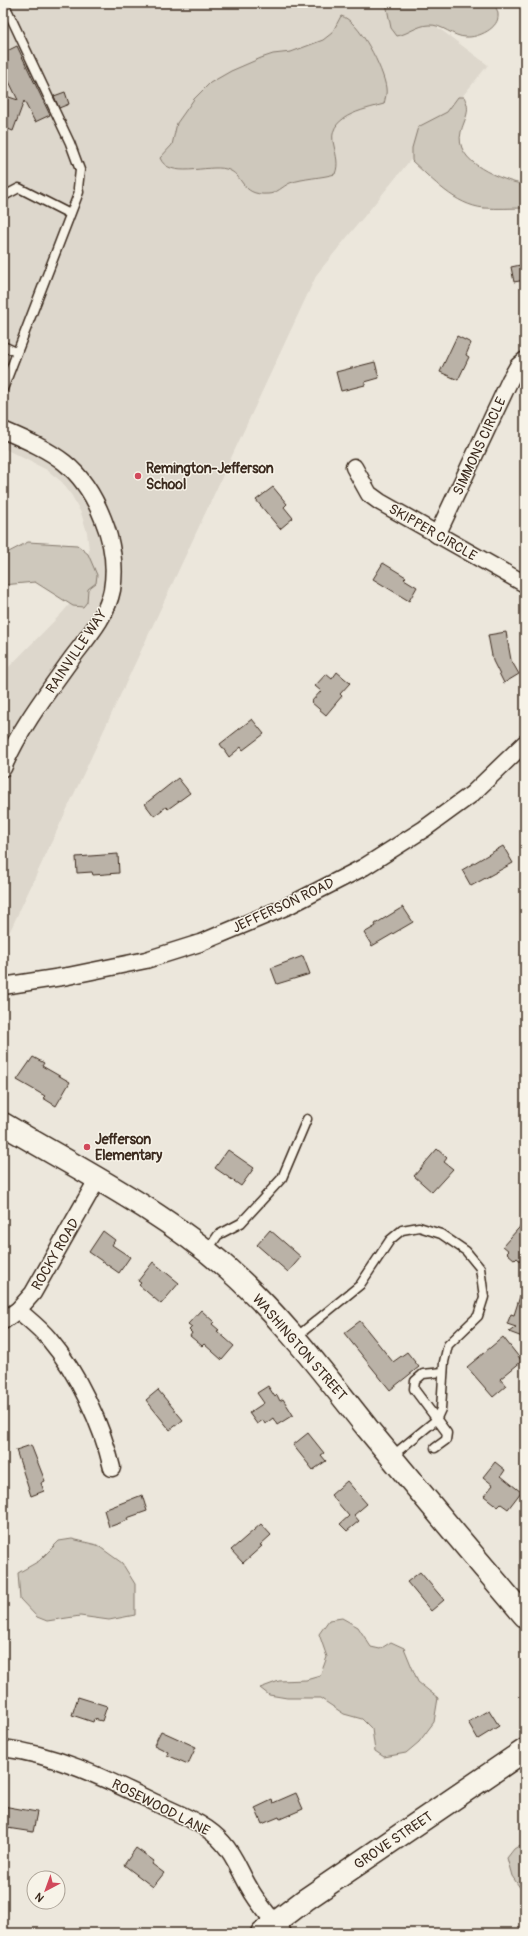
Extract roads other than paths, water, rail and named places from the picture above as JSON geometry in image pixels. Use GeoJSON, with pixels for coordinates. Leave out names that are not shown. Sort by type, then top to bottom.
{"type":"FeatureCollection","features":[{"type":"Feature","properties":{"kind":"main road","name":"WASHINGTON STREET"},"geometry":{"type":"LineString","coordinates":[[3,1124],[143,1206],[207,1252],[250,1289],[295,1338],[391,1457],[525,1616]]}},
{"type":"Feature","properties":{"kind":"main road","name":"GROVE STREET"},"geometry":{"type":"LineString","coordinates":[[274,1930],[305,1900],[525,1750]]}},
{"type":"Feature","properties":{"kind":"street","name":"SIMMONS CIRCLE"},"geometry":{"type":"LineString","coordinates":[[437,535],[510,380],[518,366],[525,360]]}},
{"type":"Feature","properties":{"kind":"street","name":"RAINVILLE WAY"},"geometry":{"type":"LineString","coordinates":[[3,430],[43,447],[58,456],[84,482],[93,496],[106,526],[110,544],[113,574],[112,591],[100,619],[36,709],[17,739],[3,768]]}},
{"type":"Feature","properties":{"kind":"street","name":"SKIPPER CIRCLE"},"geometry":{"type":"LineString","coordinates":[[354,467],[369,494],[391,509],[525,584]]}},
{"type":"Feature","properties":{"kind":"street","name":"JEFFERSON ROAD"},"geometry":{"type":"LineString","coordinates":[[3,986],[68,976],[146,960],[200,943],[288,906],[364,866],[424,829],[472,794],[525,742]]}},
{"type":"Feature","properties":{"kind":"street","name":"ROCKY ROAD"},"geometry":{"type":"LineString","coordinates":[[3,1320],[18,1310],[33,1293],[97,1180]]}},
{"type":"Feature","properties":{"kind":"street"},"geometry":{"type":"LineString","coordinates":[[18,1310],[49,1339],[72,1372],[91,1408],[104,1438],[112,1468]]}},
{"type":"Feature","properties":{"kind":"street","name":"ROSEWOOD LANE"},"geometry":{"type":"LineString","coordinates":[[3,1748],[38,1754],[68,1763],[188,1818],[206,1829],[223,1842],[232,1854],[274,1930]]}},
{"type":"Feature","properties":{"kind":"lane"},"geometry":{"type":"LineString","coordinates":[[3,389],[79,192],[80,170],[70,143],[4,3]]}},
{"type":"Feature","properties":{"kind":"lane"},"geometry":{"type":"LineString","coordinates":[[3,198],[19,188],[70,214]]}},
{"type":"Feature","properties":{"kind":"lane"},"geometry":{"type":"LineString","coordinates":[[3,346],[16,352]]}},
{"type":"Feature","properties":{"kind":"lane"},"geometry":{"type":"LineString","coordinates":[[207,1252],[218,1235],[241,1223],[282,1178],[307,1119]]}},
{"type":"Feature","properties":{"kind":"lane"},"geometry":{"type":"LineString","coordinates":[[295,1338],[360,1284],[390,1240],[402,1230],[419,1227],[441,1234],[466,1250],[480,1268],[484,1297],[478,1316],[448,1345],[443,1372],[441,1409],[436,1420],[391,1457]]}},
{"type":"Feature","properties":{"kind":"lane"},"geometry":{"type":"LineString","coordinates":[[435,1448],[446,1440],[447,1433],[414,1390],[415,1381],[423,1374],[443,1372]]}},
{"type":"Feature","properties":{"kind":"place","name":"Remington-Jefferson School"},"geometry":{"type":"Point","coordinates":[138,476]}},
{"type":"Feature","properties":{"kind":"place","name":"Jefferson Elementary"},"geometry":{"type":"Point","coordinates":[87,1147]}}]}
